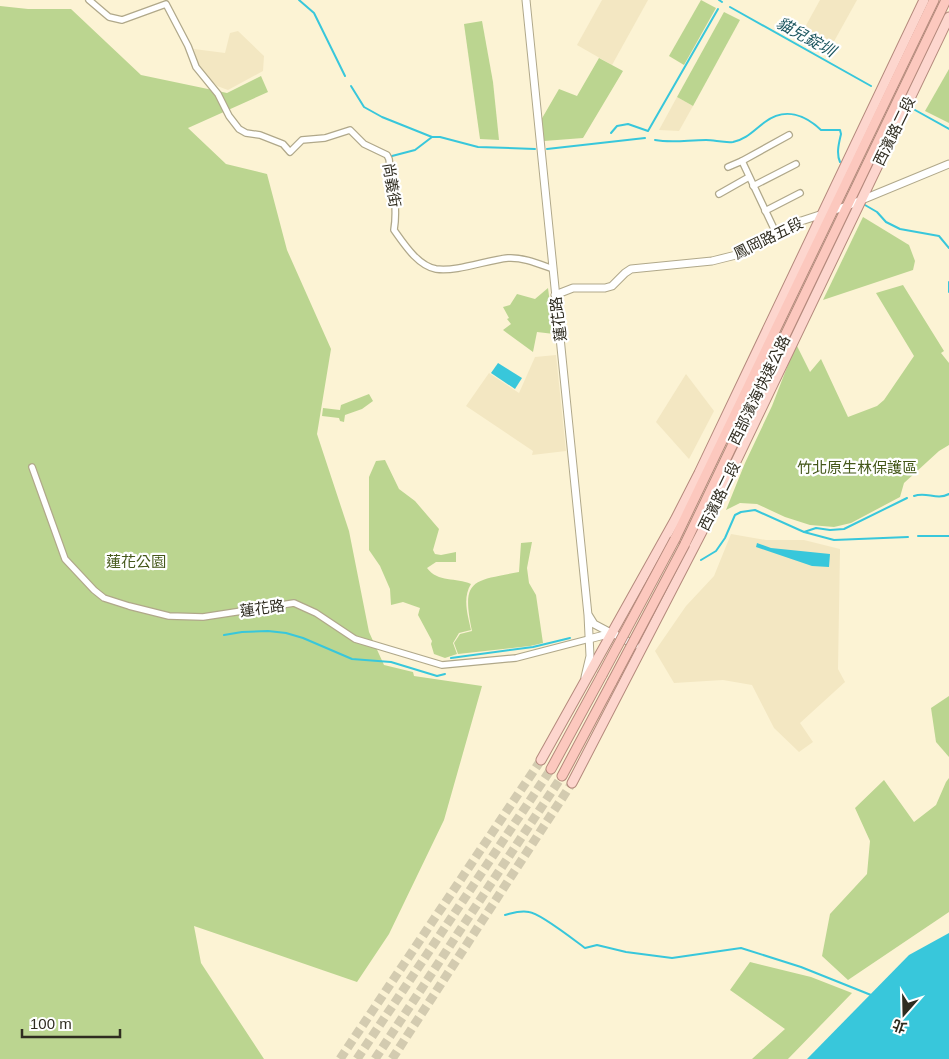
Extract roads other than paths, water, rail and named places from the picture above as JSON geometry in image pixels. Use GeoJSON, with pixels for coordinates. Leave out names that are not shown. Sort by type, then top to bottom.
{"type":"FeatureCollection","features":[{"type":"Feature","properties":{"kind":"highway","name":"西部濱海快速公路"},"geometry":{"type":"LineString","coordinates":[[551,769],[675,539],[934,0]]}},
{"type":"Feature","properties":{"kind":"highway","name":"西部濱海快速公路"},"geometry":{"type":"LineString","coordinates":[[562,776],[685,544],[946,0]]}},
{"type":"Feature","properties":{"kind":"main road","name":"西濱路二段"},"geometry":{"type":"LineString","coordinates":[[540,760],[675,520],[924,0]]}},
{"type":"Feature","properties":{"kind":"main road","name":"西濱路二段"},"geometry":{"type":"LineString","coordinates":[[572,783],[708,520],[949,17]]}},
{"type":"Feature","properties":{"kind":"street","name":"尚義街"},"geometry":{"type":"LineString","coordinates":[[89,0],[109,16],[122,20],[166,4],[188,46],[196,67],[218,94],[229,116],[239,130],[270,138],[283,144],[290,152],[302,140],[326,138],[350,130],[364,144],[387,155],[395,197],[396,216],[394,230],[405,246],[426,265],[435,269],[452,268],[509,258],[537,263],[553,269]]}},
{"type":"Feature","properties":{"kind":"street","name":"蓮花路"},"geometry":{"type":"LineString","coordinates":[[526,0],[555,296],[567,390],[589,639]]}},
{"type":"Feature","properties":{"kind":"street"},"geometry":{"type":"LineString","coordinates":[[728,167],[790,135]]}},
{"type":"Feature","properties":{"kind":"street"},"geometry":{"type":"LineString","coordinates":[[742,161],[776,233]]}},
{"type":"Feature","properties":{"kind":"street"},"geometry":{"type":"LineString","coordinates":[[753,186],[796,164]]}},
{"type":"Feature","properties":{"kind":"street","name":"鳳岡路五段"},"geometry":{"type":"LineString","coordinates":[[555,296],[573,288],[605,288],[612,286],[625,272],[632,269],[726,258],[757,245],[788,225],[847,206],[949,164]]}},
{"type":"Feature","properties":{"kind":"street"},"geometry":{"type":"LineString","coordinates":[[719,194],[749,177]]}},
{"type":"Feature","properties":{"kind":"street"},"geometry":{"type":"LineString","coordinates":[[765,210],[800,193]]}},
{"type":"Feature","properties":{"kind":"street","name":"蓮花路"},"geometry":{"type":"LineString","coordinates":[[32,467],[65,559],[104,598],[129,606],[169,616],[203,617],[294,604],[316,613],[355,639],[442,665],[516,658],[612,633]]}},
{"type":"Feature","properties":{"kind":"street"},"geometry":{"type":"LineString","coordinates":[[588,615],[594,624],[642,648]]}},
{"type":"Feature","properties":{"kind":"street"},"geometry":{"type":"LineString","coordinates":[[583,685],[590,656],[589,639]]}},
{"type":"Feature","properties":{"kind":"water"},"geometry":{"type":"Polygon","coordinates":[[[498,363],[522,378],[515,389],[491,373],[498,363]]]}},
{"type":"Feature","properties":{"kind":"water"},"geometry":{"type":"Polygon","coordinates":[[[757,543],[771,548],[830,554],[829,567],[812,566],[756,547],[757,543]]]}},
{"type":"Feature","properties":{"kind":"water"},"geometry":{"type":"Polygon","coordinates":[[[949,933],[949,1059],[807,1059],[909,955],[949,933]]]}},
{"type":"Feature","properties":{"kind":"waterway"},"geometry":{"type":"LineString","coordinates":[[299,0],[314,13],[345,76]]}},
{"type":"Feature","properties":{"kind":"waterway","name":"貓兒錠圳"},"geometry":{"type":"LineString","coordinates":[[730,7],[871,86]]}},
{"type":"Feature","properties":{"kind":"waterway"},"geometry":{"type":"LineString","coordinates":[[611,133],[617,126],[628,124],[648,131],[718,9]]}},
{"type":"Feature","properties":{"kind":"waterway"},"geometry":{"type":"LineString","coordinates":[[351,86],[364,107],[382,117],[432,137]]}},
{"type":"Feature","properties":{"kind":"waterway","name":"貓兒錠圳"},"geometry":{"type":"LineString","coordinates":[[915,110],[949,129]]}},
{"type":"Feature","properties":{"kind":"waterway"},"geometry":{"type":"LineString","coordinates":[[655,140],[733,142],[746,136],[772,117],[787,114],[802,117],[821,130],[840,130],[838,152],[840,162]]}},
{"type":"Feature","properties":{"kind":"waterway"},"geometry":{"type":"LineString","coordinates":[[392,156],[415,150],[432,137],[440,137],[478,147],[535,149]]}},
{"type":"Feature","properties":{"kind":"waterway"},"geometry":{"type":"LineString","coordinates":[[547,149],[645,138]]}},
{"type":"Feature","properties":{"kind":"waterway"},"geometry":{"type":"LineString","coordinates":[[865,205],[877,212],[886,222],[900,229],[939,236],[949,248]]}},
{"type":"Feature","properties":{"kind":"waterway"},"geometry":{"type":"LineString","coordinates":[[949,282],[949,292]]}},
{"type":"Feature","properties":{"kind":"waterway"},"geometry":{"type":"LineString","coordinates":[[914,496],[940,497],[949,494]]}},
{"type":"Feature","properties":{"kind":"waterway"},"geometry":{"type":"LineString","coordinates":[[804,532],[816,528],[844,529],[907,498]]}},
{"type":"Feature","properties":{"kind":"waterway"},"geometry":{"type":"LineString","coordinates":[[701,560],[716,551],[725,538],[735,515],[755,510],[804,532],[834,540],[908,537]]}},
{"type":"Feature","properties":{"kind":"waterway"},"geometry":{"type":"LineString","coordinates":[[918,536],[949,536]]}},
{"type":"Feature","properties":{"kind":"waterway"},"geometry":{"type":"LineString","coordinates":[[224,635],[268,631],[286,633],[303,638],[352,659],[391,662],[437,676],[445,674]]}},
{"type":"Feature","properties":{"kind":"waterway"},"geometry":{"type":"LineString","coordinates":[[451,658],[533,647],[570,638]]}},
{"type":"Feature","properties":{"kind":"waterway"},"geometry":{"type":"LineString","coordinates":[[505,915],[523,911],[534,914],[557,927],[585,948],[597,945],[626,952],[672,958],[741,948],[801,967],[871,995]]}},
{"type":"Feature","properties":{"kind":"tunnel"},"geometry":{"type":"LineString","coordinates":[[340,1059],[541,760]]}},
{"type":"Feature","properties":{"kind":"tunnel"},"geometry":{"type":"LineString","coordinates":[[357,1059],[551,769]]}},
{"type":"Feature","properties":{"kind":"tunnel"},"geometry":{"type":"LineString","coordinates":[[375,1059],[562,776]]}},
{"type":"Feature","properties":{"kind":"tunnel"},"geometry":{"type":"LineString","coordinates":[[392,1059],[572,783]]}},
{"type":"Feature","properties":{"kind":"park label","name":"竹北原生林保護區"},"geometry":{"type":"Point","coordinates":[857,467]}},
{"type":"Feature","properties":{"kind":"park label","name":"蓮花公園"},"geometry":{"type":"Point","coordinates":[136,561]}}]}
